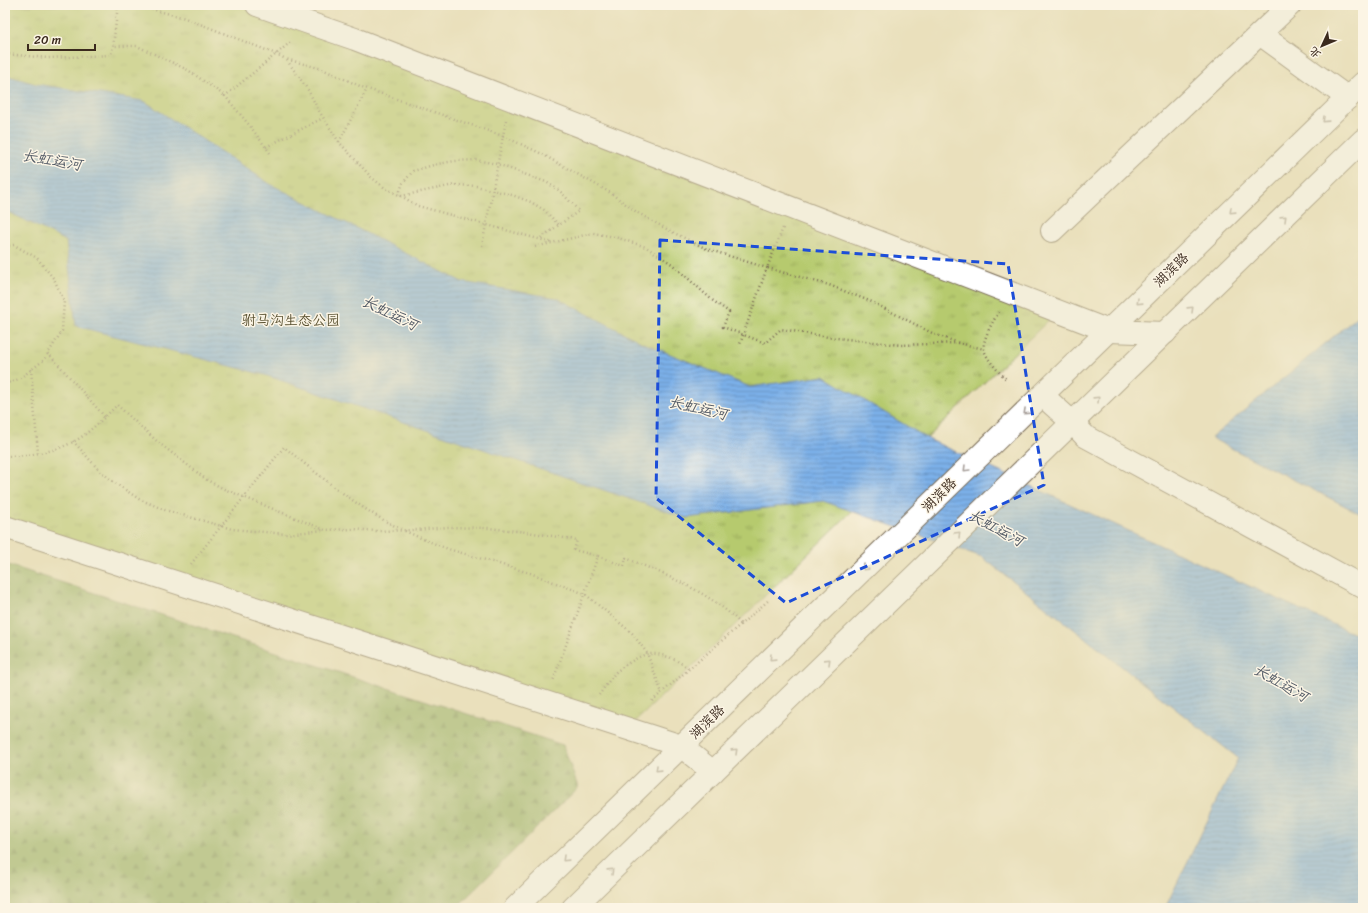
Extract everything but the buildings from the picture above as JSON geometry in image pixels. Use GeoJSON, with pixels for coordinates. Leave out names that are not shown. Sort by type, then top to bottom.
{"type":"FeatureCollection","features":[{"type":"Feature","properties":{"kind":"street"},"geometry":{"type":"LineString","coordinates":[[257,5],[355,39],[1109,331],[1165,334]]}},
{"type":"Feature","properties":{"kind":"street"},"geometry":{"type":"LineString","coordinates":[[1052,231],[1290,5]]}},
{"type":"Feature","properties":{"kind":"street"},"geometry":{"type":"LineString","coordinates":[[1260,34],[1348,98]]}},
{"type":"Feature","properties":{"kind":"street","name":"湖滨路"},"geometry":{"type":"LineString","coordinates":[[514,908],[893,541],[994,441],[1043,396],[1363,83]]}},
{"type":"Feature","properties":{"kind":"street"},"geometry":{"type":"LineString","coordinates":[[573,908],[1363,140]]}},
{"type":"Feature","properties":{"kind":"street"},"geometry":{"type":"LineString","coordinates":[[1043,396],[1085,436],[1363,587]]}},
{"type":"Feature","properties":{"kind":"street"},"geometry":{"type":"LineString","coordinates":[[5,527],[681,746],[713,772]]}},
{"type":"Feature","properties":{"kind":"path"},"geometry":{"type":"LineString","coordinates":[[5,54],[48,58],[111,55],[118,5]]}},
{"type":"Feature","properties":{"kind":"path"},"geometry":{"type":"LineString","coordinates":[[136,5],[185,18],[286,59],[322,69],[367,89],[503,136],[540,153],[609,192],[638,213],[672,232],[707,248],[767,268],[829,285],[872,302],[934,334],[959,344],[984,349]]}},
{"type":"Feature","properties":{"kind":"path"},"geometry":{"type":"LineString","coordinates":[[225,96],[294,39]]}},
{"type":"Feature","properties":{"kind":"path"},"geometry":{"type":"LineString","coordinates":[[113,46],[137,46],[188,70],[225,96],[270,153]]}},
{"type":"Feature","properties":{"kind":"path"},"geometry":{"type":"LineString","coordinates":[[286,59],[308,90],[338,142],[371,177],[385,188],[418,206],[553,243]]}},
{"type":"Feature","properties":{"kind":"path"},"geometry":{"type":"LineString","coordinates":[[338,142],[367,89]]}},
{"type":"Feature","properties":{"kind":"path"},"geometry":{"type":"LineString","coordinates":[[482,246],[510,99]]}},
{"type":"Feature","properties":{"kind":"path"},"geometry":{"type":"LineString","coordinates":[[266,147],[324,118]]}},
{"type":"Feature","properties":{"kind":"path"},"geometry":{"type":"LineString","coordinates":[[401,196],[400,191],[403,183],[413,171],[455,160],[476,160],[497,164],[546,182],[560,191],[579,211],[539,239]]}},
{"type":"Feature","properties":{"kind":"path"},"geometry":{"type":"LineString","coordinates":[[401,196],[454,185],[476,186],[492,189],[531,202],[544,210],[559,225]]}},
{"type":"Feature","properties":{"kind":"path"},"geometry":{"type":"LineString","coordinates":[[740,344],[767,268],[792,208]]}},
{"type":"Feature","properties":{"kind":"path"},"geometry":{"type":"LineString","coordinates":[[535,248],[593,233],[615,236],[646,247],[672,264],[712,300],[729,312],[724,327],[765,344],[780,329],[828,337],[902,345],[959,344]]}},
{"type":"Feature","properties":{"kind":"path"},"geometry":{"type":"LineString","coordinates":[[5,246],[14,245],[37,258],[54,279],[64,301],[62,331],[44,360],[19,379],[5,384]]}},
{"type":"Feature","properties":{"kind":"path"},"geometry":{"type":"LineString","coordinates":[[1006,379],[993,366],[984,349],[986,338],[997,315],[1012,293]]}},
{"type":"Feature","properties":{"kind":"path"},"geometry":{"type":"LineString","coordinates":[[48,352],[105,417]]}},
{"type":"Feature","properties":{"kind":"path"},"geometry":{"type":"LineString","coordinates":[[31,369],[38,453]]}},
{"type":"Feature","properties":{"kind":"path"},"geometry":{"type":"LineString","coordinates":[[5,456],[21,456],[38,453],[73,441],[83,435],[117,405],[159,442],[207,480],[224,489],[325,530]]}},
{"type":"Feature","properties":{"kind":"path"},"geometry":{"type":"LineString","coordinates":[[73,441],[99,470],[115,484],[139,499],[165,510],[221,527],[286,534],[353,529],[376,531],[448,527],[488,528],[528,532],[577,540],[574,550],[598,556],[624,566],[626,558],[694,590],[731,613],[741,624]]}},
{"type":"Feature","properties":{"kind":"path"},"geometry":{"type":"LineString","coordinates":[[187,570],[284,447],[341,491],[372,512],[423,540],[448,549],[530,573],[585,594],[632,633],[647,653],[662,693]]}},
{"type":"Feature","properties":{"kind":"path"},"geometry":{"type":"LineString","coordinates":[[551,688],[598,556]]}},
{"type":"Feature","properties":{"kind":"path"},"geometry":{"type":"LineString","coordinates":[[652,701],[769,600]]}},
{"type":"Feature","properties":{"kind":"path"},"geometry":{"type":"LineString","coordinates":[[598,695],[616,673],[632,661],[647,653],[662,655],[680,662],[689,669]]}},
{"type":"Feature","properties":{"kind":"highlighted area"},"geometry":{"type":"Polygon","coordinates":[[[660,240],[1008,264],[1044,485],[786,603],[656,498],[660,240]]]}},
{"type":"Feature","properties":{"kind":"green space","name":"驸马沟生态公园"},"geometry":{"type":"Polygon","coordinates":[[[5,5],[258,5],[1058,311],[628,729],[5,527],[5,5]]]}},
{"type":"Feature","properties":{"kind":"green space"},"geometry":{"type":"Polygon","coordinates":[[[5,564],[563,745],[578,787],[456,908],[5,908],[5,564]]]}},
{"type":"Feature","properties":{"kind":"water","name":"长虹运河"},"geometry":{"type":"Polygon","coordinates":[[[5,75],[36,84],[144,101],[270,184],[462,282],[557,298],[641,342],[750,387],[824,376],[930,440],[1363,638],[1363,908],[1165,908],[1238,758],[982,557],[823,501],[686,518],[265,375],[76,326],[66,241],[5,210],[5,75]]]}},
{"type":"Feature","properties":{"kind":"water"},"geometry":{"type":"Polygon","coordinates":[[[1363,312],[1363,515],[1211,438],[1363,312]]]}}]}
